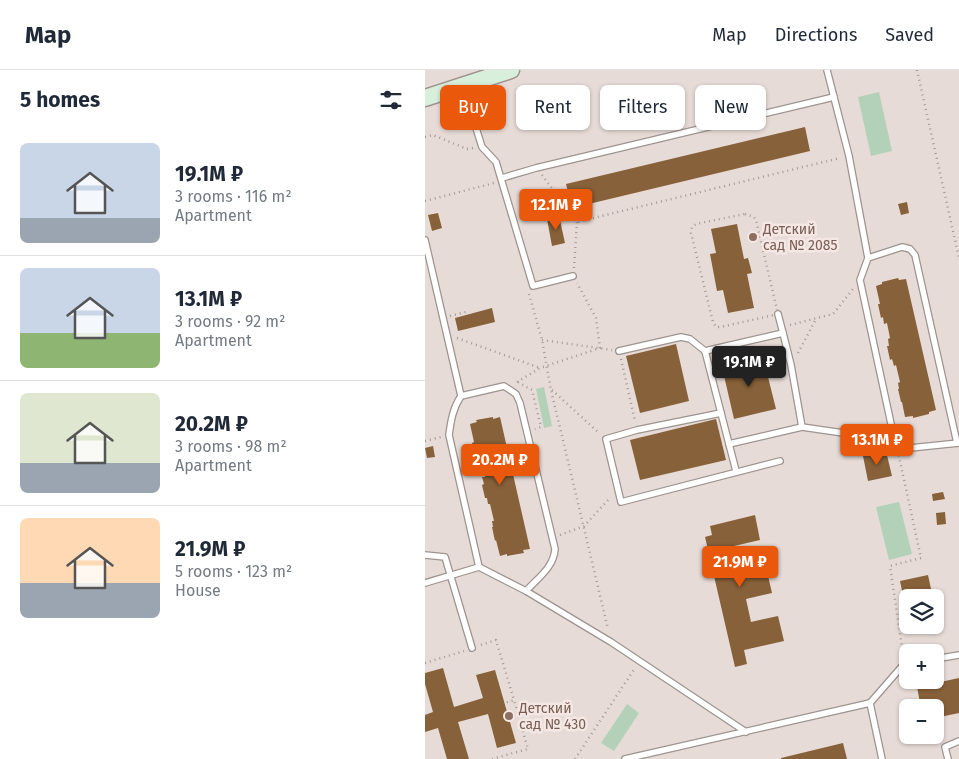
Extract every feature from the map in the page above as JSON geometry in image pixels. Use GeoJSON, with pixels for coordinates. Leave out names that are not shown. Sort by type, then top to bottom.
{"type":"FeatureCollection","features":[{"type":"Feature","properties":{"kind":"main road"},"geometry":{"type":"LineString","coordinates":[[466,85],[511,70]]}},
{"type":"Feature","properties":{"kind":"main road"},"geometry":{"type":"LineString","coordinates":[[425,98],[440,93]]}},
{"type":"Feature","properties":{"kind":"lane"},"geometry":{"type":"LineString","coordinates":[[827,70],[849,156],[868,258],[860,280],[893,432],[910,448],[958,443],[915,255],[910,249],[902,247],[868,258]]}},
{"type":"Feature","properties":{"kind":"lane"},"geometry":{"type":"LineString","coordinates":[[500,180],[536,168],[834,97]]}},
{"type":"Feature","properties":{"kind":"lane"},"geometry":{"type":"LineString","coordinates":[[477,130],[482,146],[497,162],[500,180],[533,286],[573,276]]}},
{"type":"Feature","properties":{"kind":"lane"},"geometry":{"type":"LineString","coordinates":[[425,240],[461,396],[451,417],[449,435],[479,567]]}},
{"type":"Feature","properties":{"kind":"lane"},"geometry":{"type":"LineString","coordinates":[[778,314],[791,365],[802,427]]}},
{"type":"Feature","properties":{"kind":"lane"},"geometry":{"type":"LineString","coordinates":[[705,351],[782,330]]}},
{"type":"Feature","properties":{"kind":"lane"},"geometry":{"type":"LineString","coordinates":[[619,351],[681,337],[689,339],[705,351],[736,471]]}},
{"type":"Feature","properties":{"kind":"lane"},"geometry":{"type":"LineString","coordinates":[[461,396],[504,386],[516,394],[520,403],[553,538],[554,558],[551,564],[526,591]]}},
{"type":"Feature","properties":{"kind":"lane"},"geometry":{"type":"LineString","coordinates":[[721,413],[637,430],[606,439],[621,502],[780,461]]}},
{"type":"Feature","properties":{"kind":"lane"},"geometry":{"type":"LineString","coordinates":[[729,444],[802,427],[857,435],[886,431],[893,432]]}},
{"type":"Feature","properties":{"kind":"lane"},"geometry":{"type":"LineString","coordinates":[[425,555],[445,557],[472,648]]}},
{"type":"Feature","properties":{"kind":"lane"},"geometry":{"type":"LineString","coordinates":[[425,583],[479,567],[526,591],[611,642],[746,732]]}},
{"type":"Feature","properties":{"kind":"lane"},"geometry":{"type":"LineString","coordinates":[[944,658],[959,656]]}},
{"type":"Feature","properties":{"kind":"lane"},"geometry":{"type":"LineString","coordinates":[[625,759],[870,703],[899,672]]}},
{"type":"Feature","properties":{"kind":"lane"},"geometry":{"type":"LineString","coordinates":[[870,703],[881,759]]}},
{"type":"Feature","properties":{"kind":"lane"},"geometry":{"type":"LineString","coordinates":[[948,759],[945,747],[959,741]]}},
{"type":"Feature","properties":{"kind":"path"},"geometry":{"type":"LineString","coordinates":[[917,70],[959,258]]}},
{"type":"Feature","properties":{"kind":"path"},"geometry":{"type":"LineString","coordinates":[[425,137],[433,135],[467,149],[482,146]]}},
{"type":"Feature","properties":{"kind":"path"},"geometry":{"type":"LineString","coordinates":[[577,222],[849,156]]}},
{"type":"Feature","properties":{"kind":"path"},"geometry":{"type":"LineString","coordinates":[[536,168],[577,222],[573,276],[597,318],[600,348]]}},
{"type":"Feature","properties":{"kind":"path"},"geometry":{"type":"LineString","coordinates":[[425,201],[500,180]]}},
{"type":"Feature","properties":{"kind":"path"},"geometry":{"type":"LineString","coordinates":[[745,214],[757,220],[778,314],[716,327],[708,304],[691,233],[692,227],[696,224],[745,214]]}},
{"type":"Feature","properties":{"kind":"path"},"geometry":{"type":"LineString","coordinates":[[782,330],[833,314],[860,280]]}},
{"type":"Feature","properties":{"kind":"path"},"geometry":{"type":"LineString","coordinates":[[529,294],[611,642]]}},
{"type":"Feature","properties":{"kind":"path"},"geometry":{"type":"LineString","coordinates":[[443,318],[466,312]]}},
{"type":"Feature","properties":{"kind":"path"},"geometry":{"type":"LineString","coordinates":[[791,365],[816,319]]}},
{"type":"Feature","properties":{"kind":"path"},"geometry":{"type":"LineString","coordinates":[[447,334],[540,368]]}},
{"type":"Feature","properties":{"kind":"path"},"geometry":{"type":"LineString","coordinates":[[541,340],[619,351],[637,430]]}},
{"type":"Feature","properties":{"kind":"path"},"geometry":{"type":"LineString","coordinates":[[518,382],[540,368],[600,348]]}},
{"type":"Feature","properties":{"kind":"path"},"geometry":{"type":"LineString","coordinates":[[504,386],[512,381],[518,382],[532,390],[541,427],[527,430]]}},
{"type":"Feature","properties":{"kind":"path"},"geometry":{"type":"LineString","coordinates":[[551,390],[606,439]]}},
{"type":"Feature","properties":{"kind":"path"},"geometry":{"type":"LineString","coordinates":[[425,441],[449,435]]}},
{"type":"Feature","properties":{"kind":"path"},"geometry":{"type":"LineString","coordinates":[[903,644],[890,566],[921,558],[898,452],[910,448]]}},
{"type":"Feature","properties":{"kind":"path"},"geometry":{"type":"LineString","coordinates":[[553,538],[584,526],[618,489]]}},
{"type":"Feature","properties":{"kind":"path"},"geometry":{"type":"LineString","coordinates":[[425,663],[496,640],[528,749],[492,759]]}},
{"type":"Feature","properties":{"kind":"path"},"geometry":{"type":"LineString","coordinates":[[575,759],[640,661]]}},
{"type":"Feature","properties":{"kind":"path"},"geometry":{"type":"LineString","coordinates":[[504,703],[514,700]]}},
{"type":"Feature","properties":{"kind":"green space"},"geometry":{"type":"Polygon","coordinates":[[[879,92],[892,151],[871,156],[858,97],[879,92]]]}},
{"type":"Feature","properties":{"kind":"green space"},"geometry":{"type":"Polygon","coordinates":[[[544,387],[552,426],[544,428],[536,389],[544,387]]]}},
{"type":"Feature","properties":{"kind":"green space"},"geometry":{"type":"Polygon","coordinates":[[[899,502],[912,554],[889,560],[876,507],[899,502]]]}},
{"type":"Feature","properties":{"kind":"green space"},"geometry":{"type":"Polygon","coordinates":[[[627,704],[639,713],[614,751],[601,743],[627,704]]]}},
{"type":"Feature","properties":{"kind":"building"},"geometry":{"type":"Polygon","coordinates":[[[805,127],[810,151],[572,208],[566,184],[805,127]]]}},
{"type":"Feature","properties":{"kind":"building"},"geometry":{"type":"Polygon","coordinates":[[[907,202],[909,213],[901,215],[898,204],[907,202]]]}},
{"type":"Feature","properties":{"kind":"building"},"geometry":{"type":"Polygon","coordinates":[[[438,213],[442,228],[432,231],[428,215],[438,213]]]}},
{"type":"Feature","properties":{"kind":"building"},"geometry":{"type":"Polygon","coordinates":[[[559,216],[565,243],[552,246],[547,219],[559,216]]]}},
{"type":"Feature","properties":{"kind":"building"},"geometry":{"type":"Polygon","coordinates":[[[737,224],[744,259],[748,258],[752,273],[747,274],[754,308],[728,313],[723,290],[717,291],[710,254],[716,253],[711,229],[737,224]]]}},
{"type":"Feature","properties":{"kind":"building"},"geometry":{"type":"Polygon","coordinates":[[[898,278],[899,280],[906,279],[936,410],[913,418],[913,416],[905,417],[898,389],[898,383],[900,382],[896,365],[894,366],[892,359],[890,360],[887,346],[889,346],[888,339],[890,338],[887,323],[884,324],[883,317],[881,318],[876,286],[882,284],[882,282],[898,278]]]}},
{"type":"Feature","properties":{"kind":"building"},"geometry":{"type":"Polygon","coordinates":[[[492,308],[495,322],[458,331],[455,318],[492,308]]]}},
{"type":"Feature","properties":{"kind":"building"},"geometry":{"type":"Polygon","coordinates":[[[676,344],[689,401],[640,413],[626,356],[676,344]]]}},
{"type":"Feature","properties":{"kind":"building"},"geometry":{"type":"Polygon","coordinates":[[[763,357],[776,409],[734,419],[722,367],[763,357]]]}},
{"type":"Feature","properties":{"kind":"building"},"geometry":{"type":"Polygon","coordinates":[[[493,417],[493,419],[500,417],[530,549],[523,550],[524,553],[507,556],[507,554],[500,556],[495,541],[492,527],[492,521],[494,521],[490,504],[488,504],[487,498],[485,498],[482,485],[484,484],[482,477],[485,477],[481,461],[479,462],[477,456],[475,456],[470,424],[477,422],[476,420],[493,417]]]}},
{"type":"Feature","properties":{"kind":"building"},"geometry":{"type":"Polygon","coordinates":[[[716,419],[726,460],[640,480],[630,440],[716,419]]]}},
{"type":"Feature","properties":{"kind":"building"},"geometry":{"type":"Polygon","coordinates":[[[433,446],[435,457],[427,458],[425,448],[433,446]]]}},
{"type":"Feature","properties":{"kind":"building"},"geometry":{"type":"Polygon","coordinates":[[[886,451],[892,476],[868,481],[863,456],[886,451]]]}},
{"type":"Feature","properties":{"kind":"building"},"geometry":{"type":"Polygon","coordinates":[[[943,492],[945,499],[933,501],[932,494],[943,492]]]}},
{"type":"Feature","properties":{"kind":"building"},"geometry":{"type":"Polygon","coordinates":[[[945,512],[946,524],[937,525],[936,513],[945,512]]]}},
{"type":"Feature","properties":{"kind":"building"},"geometry":{"type":"Polygon","coordinates":[[[755,515],[760,540],[734,546],[740,573],[766,567],[772,593],[746,599],[751,622],[778,616],[784,641],[744,650],[747,664],[735,667],[705,537],[712,535],[710,526],[755,515]]]}},
{"type":"Feature","properties":{"kind":"building"},"geometry":{"type":"Polygon","coordinates":[[[928,575],[931,589],[902,589],[900,581],[928,575]]]}},
{"type":"Feature","properties":{"kind":"building"},"geometry":{"type":"Polygon","coordinates":[[[443,668],[454,707],[483,698],[476,675],[495,670],[516,743],[497,748],[488,714],[458,722],[469,759],[447,759],[438,728],[425,732],[425,715],[433,712],[425,684],[425,673],[443,668]]]}},
{"type":"Feature","properties":{"kind":"building"},"geometry":{"type":"Polygon","coordinates":[[[959,678],[959,713],[944,716],[944,699],[919,699],[917,689],[944,689],[944,681],[959,678]]]}},
{"type":"Feature","properties":{"kind":"building"},"geometry":{"type":"Polygon","coordinates":[[[843,743],[847,759],[781,759],[781,758],[843,743]]]}},
{"type":"Feature","properties":{"kind":"place","name":"Детский сад № 2085"},"geometry":{"type":"Point","coordinates":[753,237]}},
{"type":"Feature","properties":{"kind":"place","name":"Детский сад № 430"},"geometry":{"type":"Point","coordinates":[509,716]}}]}
